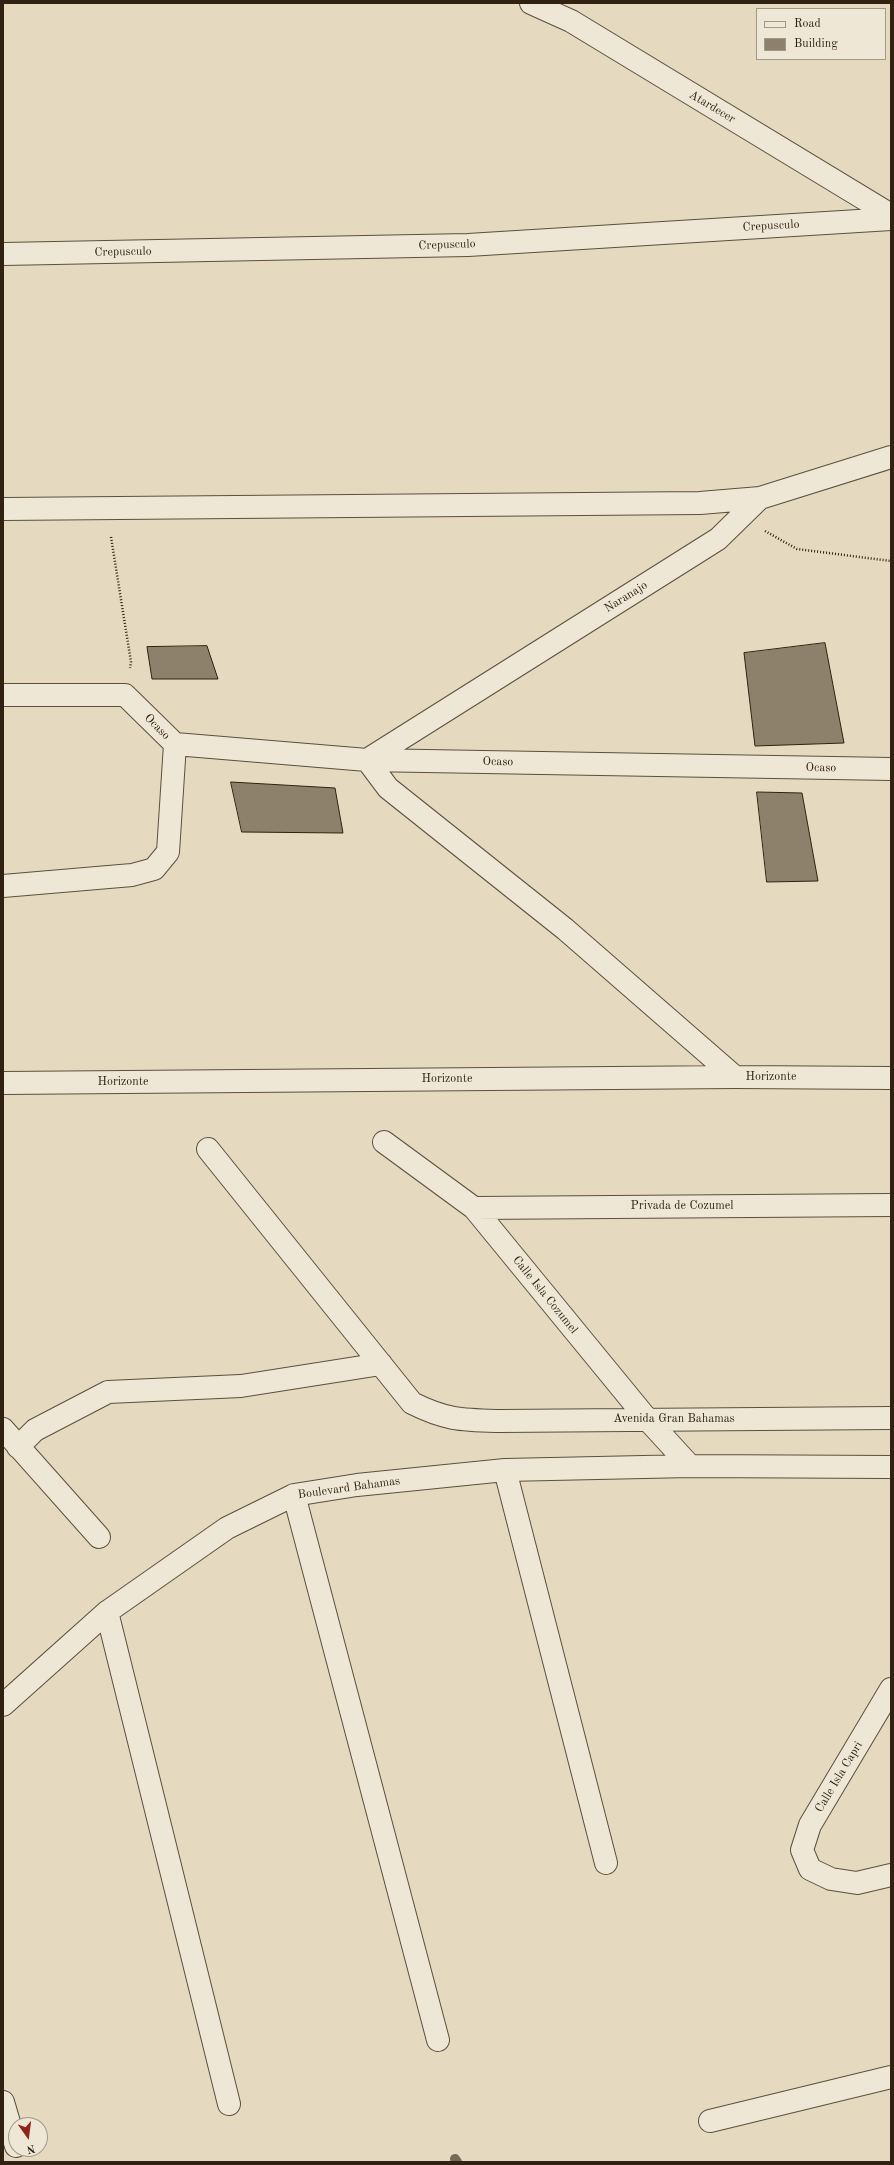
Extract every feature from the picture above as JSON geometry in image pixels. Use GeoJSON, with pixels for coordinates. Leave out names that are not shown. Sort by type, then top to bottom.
{"type":"FeatureCollection","features":[{"type":"Feature","properties":{"kind":"street","name":"Atardecer"},"geometry":{"type":"LineString","coordinates":[[531,3],[571,21],[891,215]]}},
{"type":"Feature","properties":{"kind":"street","name":"Crepusculo"},"geometry":{"type":"LineString","coordinates":[[3,254],[468,245],[891,219]]}},
{"type":"Feature","properties":{"kind":"street","name":"Naranajo"},"geometry":{"type":"LineString","coordinates":[[367,760],[718,539],[760,498],[891,457]]}},
{"type":"Feature","properties":{"kind":"street"},"geometry":{"type":"LineString","coordinates":[[3,509],[700,503],[760,498]]}},
{"type":"Feature","properties":{"kind":"street"},"geometry":{"type":"LineString","coordinates":[[3,695],[125,695]]}},
{"type":"Feature","properties":{"kind":"street","name":"Ocaso"},"geometry":{"type":"LineString","coordinates":[[125,695],[175,744],[367,760],[891,769]]}},
{"type":"Feature","properties":{"kind":"street"},"geometry":{"type":"LineString","coordinates":[[3,886],[132,875],[154,869],[168,852],[175,744]]}},
{"type":"Feature","properties":{"kind":"street"},"geometry":{"type":"LineString","coordinates":[[367,760],[388,788],[565,929],[735,1077]]}},
{"type":"Feature","properties":{"kind":"street","name":"Horizonte"},"geometry":{"type":"LineString","coordinates":[[3,1083],[735,1077],[891,1078]]}},
{"type":"Feature","properties":{"kind":"street","name":"Calle Isla Cozumel"},"geometry":{"type":"LineString","coordinates":[[384,1142],[474,1208],[647,1419],[690,1466]]}},
{"type":"Feature","properties":{"kind":"street","name":"Avenida Gran Bahamas"},"geometry":{"type":"LineString","coordinates":[[208,1149],[412,1403],[434,1414],[458,1420],[891,1418]]}},
{"type":"Feature","properties":{"kind":"street","name":"Privada de Cozumel"},"geometry":{"type":"LineString","coordinates":[[474,1208],[891,1205]]}},
{"type":"Feature","properties":{"kind":"street"},"geometry":{"type":"LineString","coordinates":[[18,1447],[35,1430],[108,1392],[241,1386],[381,1364]]}},
{"type":"Feature","properties":{"kind":"street"},"geometry":{"type":"LineString","coordinates":[[3,1429],[98,1537]]}},
{"type":"Feature","properties":{"kind":"street"},"geometry":{"type":"LineString","coordinates":[[606,1863],[505,1470],[690,1466],[891,1467]]}},
{"type":"Feature","properties":{"kind":"street","name":"Boulevard Bahamas"},"geometry":{"type":"LineString","coordinates":[[3,1705],[107,1612],[227,1528],[294,1495],[357,1484],[505,1470]]}},
{"type":"Feature","properties":{"kind":"street"},"geometry":{"type":"LineString","coordinates":[[294,1495],[438,2040]]}},
{"type":"Feature","properties":{"kind":"street"},"geometry":{"type":"LineString","coordinates":[[107,1612],[229,2104]]}},
{"type":"Feature","properties":{"kind":"street","name":"Calle Isla Capri"},"geometry":{"type":"LineString","coordinates":[[891,1689],[810,1825],[802,1850],[810,1869],[831,1880],[857,1883],[891,1875]]}},
{"type":"Feature","properties":{"kind":"street"},"geometry":{"type":"LineString","coordinates":[[710,2121],[891,2077]]}},
{"type":"Feature","properties":{"kind":"street"},"geometry":{"type":"LineString","coordinates":[[3,2102],[8,2120]]}},
{"type":"Feature","properties":{"kind":"path"},"geometry":{"type":"LineString","coordinates":[[107,508],[131,662],[125,695]]}},
{"type":"Feature","properties":{"kind":"path"},"geometry":{"type":"LineString","coordinates":[[741,516],[797,549],[891,561]]}},
{"type":"Feature","properties":{"kind":"building"},"geometry":{"type":"Polygon","coordinates":[[[825,643],[844,743],[755,746],[744,653],[825,643]]]}},
{"type":"Feature","properties":{"kind":"building"},"geometry":{"type":"Polygon","coordinates":[[[207,646],[218,679],[152,679],[147,647],[207,646]]]}},
{"type":"Feature","properties":{"kind":"building"},"geometry":{"type":"Polygon","coordinates":[[[231,782],[335,788],[343,833],[242,832],[231,782]]]}},
{"type":"Feature","properties":{"kind":"building"},"geometry":{"type":"Polygon","coordinates":[[[757,792],[802,793],[818,881],[767,882],[757,792]]]}}]}
